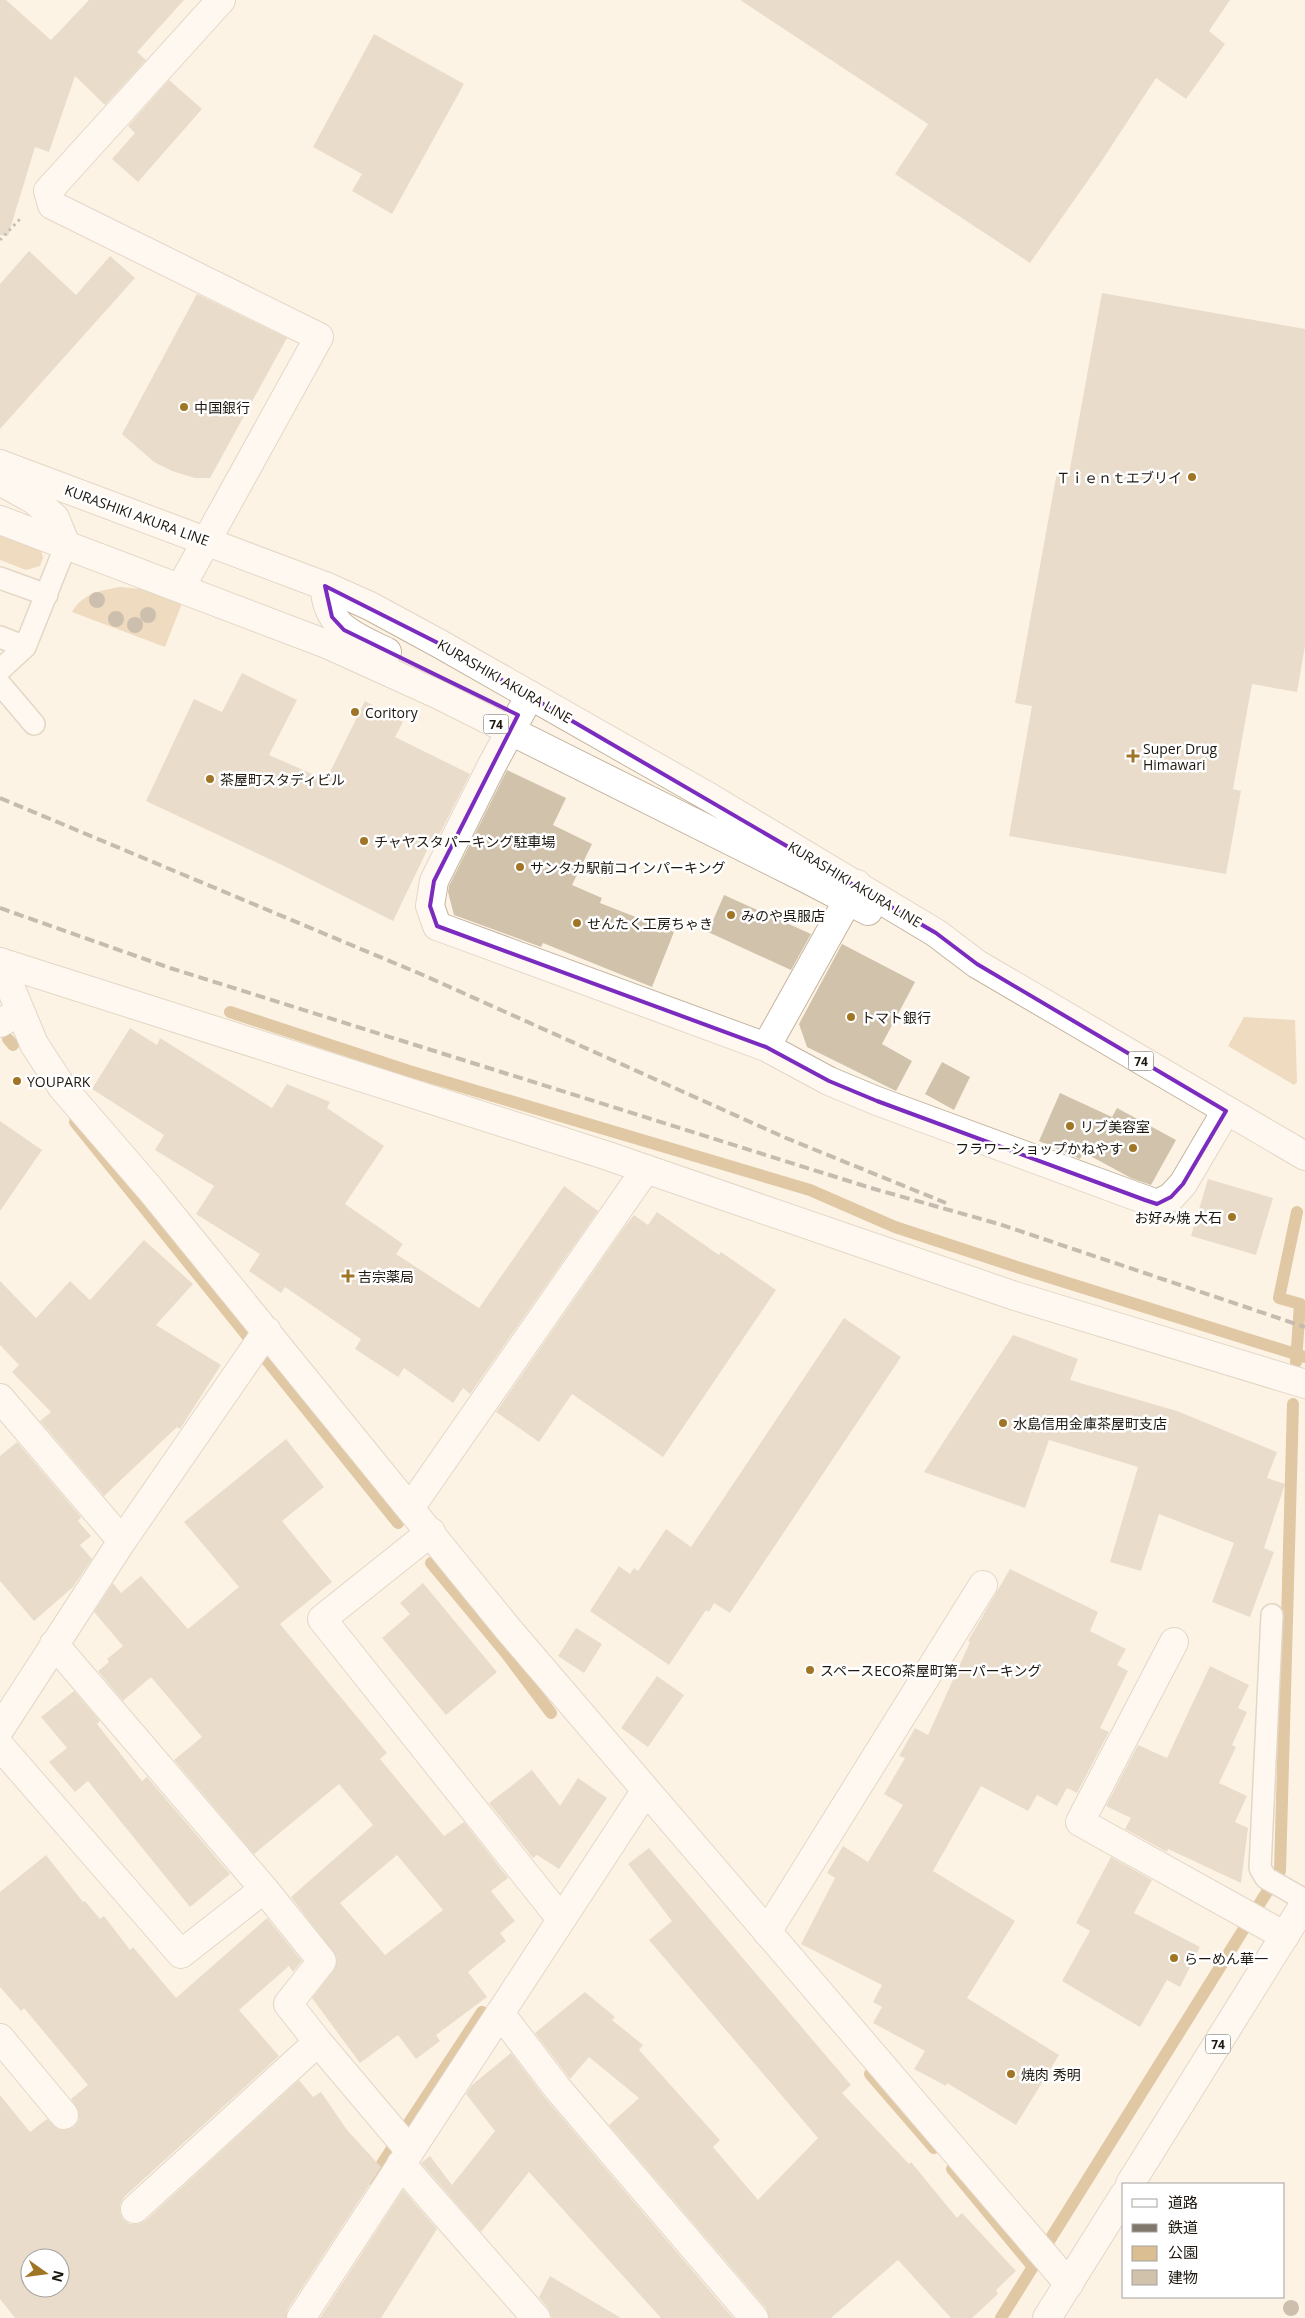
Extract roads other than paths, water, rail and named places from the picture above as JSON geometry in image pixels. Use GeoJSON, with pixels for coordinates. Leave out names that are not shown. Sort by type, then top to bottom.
{"type":"FeatureCollection","features":[{"type":"Feature","properties":{"kind":"street"},"geometry":{"type":"LineString","coordinates":[[181,587],[319,337],[52,205],[48,191],[221,0]]}},
{"type":"Feature","properties":{"kind":"street","name":"KURASHIKI AKURA LINE"},"geometry":{"type":"LineString","coordinates":[[0,464],[325,586],[325,599],[332,617],[344,630],[519,714],[852,893],[929,944],[977,964],[1305,1156]]}},
{"type":"Feature","properties":{"kind":"street"},"geometry":{"type":"LineString","coordinates":[[0,481],[34,500],[55,518],[66,545]]}},
{"type":"Feature","properties":{"kind":"street","name":"KURASHIKI AKURA LINE"},"geometry":{"type":"LineString","coordinates":[[0,520],[329,644],[437,694],[519,714],[604,778],[852,893]]}},
{"type":"Feature","properties":{"kind":"street"},"geometry":{"type":"LineString","coordinates":[[519,714],[434,881],[430,906],[438,926],[766,1046],[829,1081],[877,1101],[1157,1204],[1171,1197],[1184,1184],[1226,1111]]}},
{"type":"Feature","properties":{"kind":"street"},"geometry":{"type":"LineString","coordinates":[[766,1046],[852,893]]}},
{"type":"Feature","properties":{"kind":"street"},"geometry":{"type":"LineString","coordinates":[[1069,2284],[508,1629],[431,1532],[337,1420],[259,1342],[150,1189],[62,1087],[34,1044],[10,1017],[0,962],[646,1169],[1015,1296],[1305,1384]]}},
{"type":"Feature","properties":{"kind":"street"},"geometry":{"type":"LineString","coordinates":[[410,1508],[646,1169]]}},
{"type":"Feature","properties":{"kind":"street"},"geometry":{"type":"LineString","coordinates":[[0,1729],[122,1541],[259,1342]]}},
{"type":"Feature","properties":{"kind":"street"},"geometry":{"type":"LineString","coordinates":[[0,1398],[122,1541]]}},
{"type":"Feature","properties":{"kind":"street"},"geometry":{"type":"LineString","coordinates":[[431,1532],[322,1619],[561,1919]]}},
{"type":"Feature","properties":{"kind":"street"},"geometry":{"type":"LineString","coordinates":[[767,1932],[983,1585]]}},
{"type":"Feature","properties":{"kind":"street"},"geometry":{"type":"LineString","coordinates":[[1174,1642],[1080,1822],[1285,1936]]}},
{"type":"Feature","properties":{"kind":"street"},"geometry":{"type":"LineString","coordinates":[[54,1644],[264,1889],[322,1961],[288,2004],[536,2318]]}},
{"type":"Feature","properties":{"kind":"street"},"geometry":{"type":"LineString","coordinates":[[0,1746],[181,1954],[264,1889]]}},
{"type":"Feature","properties":{"kind":"street"},"geometry":{"type":"LineString","coordinates":[[301,2318],[402,2147],[500,2012],[646,1790]]}},
{"type":"Feature","properties":{"kind":"street","name":"74"},"geometry":{"type":"LineString","coordinates":[[1131,2183],[1305,1902]]}},
{"type":"Feature","properties":{"kind":"street"},"geometry":{"type":"LineString","coordinates":[[500,2012],[558,2089],[754,2318]]}},
{"type":"Feature","properties":{"kind":"street"},"geometry":{"type":"LineString","coordinates":[[0,2038],[64,2115]]}},
{"type":"Feature","properties":{"kind":"street"},"geometry":{"type":"LineString","coordinates":[[135,2209],[318,2042]]}},
{"type":"Feature","properties":{"kind":"street"},"geometry":{"type":"LineString","coordinates":[[1047,2318],[1122,2198]]}},
{"type":"Feature","properties":{"kind":"lane"},"geometry":{"type":"LineString","coordinates":[[0,670],[25,647],[66,545]]}},
{"type":"Feature","properties":{"kind":"lane"},"geometry":{"type":"LineString","coordinates":[[0,578],[47,595]]}},
{"type":"Feature","properties":{"kind":"lane"},"geometry":{"type":"LineString","coordinates":[[0,638],[25,647]]}},
{"type":"Feature","properties":{"kind":"lane"},"geometry":{"type":"LineString","coordinates":[[0,684],[34,724]]}},
{"type":"Feature","properties":{"kind":"lane"},"geometry":{"type":"LineString","coordinates":[[1272,1615],[1260,1868],[1274,1882],[1305,1902]]}},
{"type":"Feature","properties":{"kind":"waterway"},"geometry":{"type":"LineString","coordinates":[[230,1012],[409,1071],[810,1190],[895,1227],[1305,1357]]}},
{"type":"Feature","properties":{"kind":"waterway"},"geometry":{"type":"LineString","coordinates":[[8,1039],[13,1045]]}},
{"type":"Feature","properties":{"kind":"waterway"},"geometry":{"type":"LineString","coordinates":[[75,1122],[398,1523]]}},
{"type":"Feature","properties":{"kind":"waterway"},"geometry":{"type":"LineString","coordinates":[[1296,1362],[1300,1304],[1279,1298],[1297,1212]]}},
{"type":"Feature","properties":{"kind":"waterway"},"geometry":{"type":"LineString","coordinates":[[1001,2318],[1280,1871],[1293,1404]]}},
{"type":"Feature","properties":{"kind":"waterway"},"geometry":{"type":"LineString","coordinates":[[431,1563],[505,1652],[551,1713]]}},
{"type":"Feature","properties":{"kind":"waterway"},"geometry":{"type":"LineString","coordinates":[[372,2179],[482,2012]]}},
{"type":"Feature","properties":{"kind":"waterway"},"geometry":{"type":"LineString","coordinates":[[870,2074],[934,2148]]}},
{"type":"Feature","properties":{"kind":"waterway"},"geometry":{"type":"LineString","coordinates":[[952,2169],[1033,2267]]}},
{"type":"Feature","properties":{"kind":"railway"},"geometry":{"type":"LineString","coordinates":[[0,798],[423,975],[786,1138],[946,1203]]}},
{"type":"Feature","properties":{"kind":"railway"},"geometry":{"type":"LineString","coordinates":[[0,908],[170,968],[871,1188],[999,1224],[1305,1327]]}},
{"type":"Feature","properties":{"kind":"place","name":"中国銀行"},"geometry":{"type":"Point","coordinates":[184,407]}},
{"type":"Feature","properties":{"kind":"place","name":"Ｔｉｅｎｔエブリイ"},"geometry":{"type":"Point","coordinates":[1192,477]}},
{"type":"Feature","properties":{"kind":"place","name":"Coritory"},"geometry":{"type":"Point","coordinates":[355,712]}},
{"type":"Feature","properties":{"kind":"place","name":"Super Drug Himawari"},"geometry":{"type":"Point","coordinates":[1133,756]}},
{"type":"Feature","properties":{"kind":"place","name":"茶屋町スタディビル"},"geometry":{"type":"Point","coordinates":[210,779]}},
{"type":"Feature","properties":{"kind":"place","name":"チャヤスタパーキング駐車場"},"geometry":{"type":"Point","coordinates":[364,841]}},
{"type":"Feature","properties":{"kind":"place","name":"サンタカ駅前コインパーキング"},"geometry":{"type":"Point","coordinates":[520,867]}},
{"type":"Feature","properties":{"kind":"place","name":"みのや呉服店"},"geometry":{"type":"Point","coordinates":[731,915]}},
{"type":"Feature","properties":{"kind":"place","name":"せんたく工房ちゃき"},"geometry":{"type":"Point","coordinates":[577,923]}},
{"type":"Feature","properties":{"kind":"place","name":"トマト銀行"},"geometry":{"type":"Point","coordinates":[851,1017]}},
{"type":"Feature","properties":{"kind":"place","name":"YOUPARK"},"geometry":{"type":"Point","coordinates":[17,1081]}},
{"type":"Feature","properties":{"kind":"place","name":"リブ美容室"},"geometry":{"type":"Point","coordinates":[1070,1126]}},
{"type":"Feature","properties":{"kind":"place","name":"フラワーショップかねやす"},"geometry":{"type":"Point","coordinates":[1133,1148]}},
{"type":"Feature","properties":{"kind":"place","name":"お好み焼 大石"},"geometry":{"type":"Point","coordinates":[1232,1217]}},
{"type":"Feature","properties":{"kind":"place","name":"吉宗薬局"},"geometry":{"type":"Point","coordinates":[348,1276]}},
{"type":"Feature","properties":{"kind":"place","name":"水島信用金庫茶屋町支店"},"geometry":{"type":"Point","coordinates":[1003,1423]}},
{"type":"Feature","properties":{"kind":"place","name":"スペースECO茶屋町第一パーキング"},"geometry":{"type":"Point","coordinates":[810,1670]}},
{"type":"Feature","properties":{"kind":"place","name":"らーめん華一"},"geometry":{"type":"Point","coordinates":[1174,1958]}},
{"type":"Feature","properties":{"kind":"place","name":"焼肉 秀明"},"geometry":{"type":"Point","coordinates":[1011,2074]}}]}
